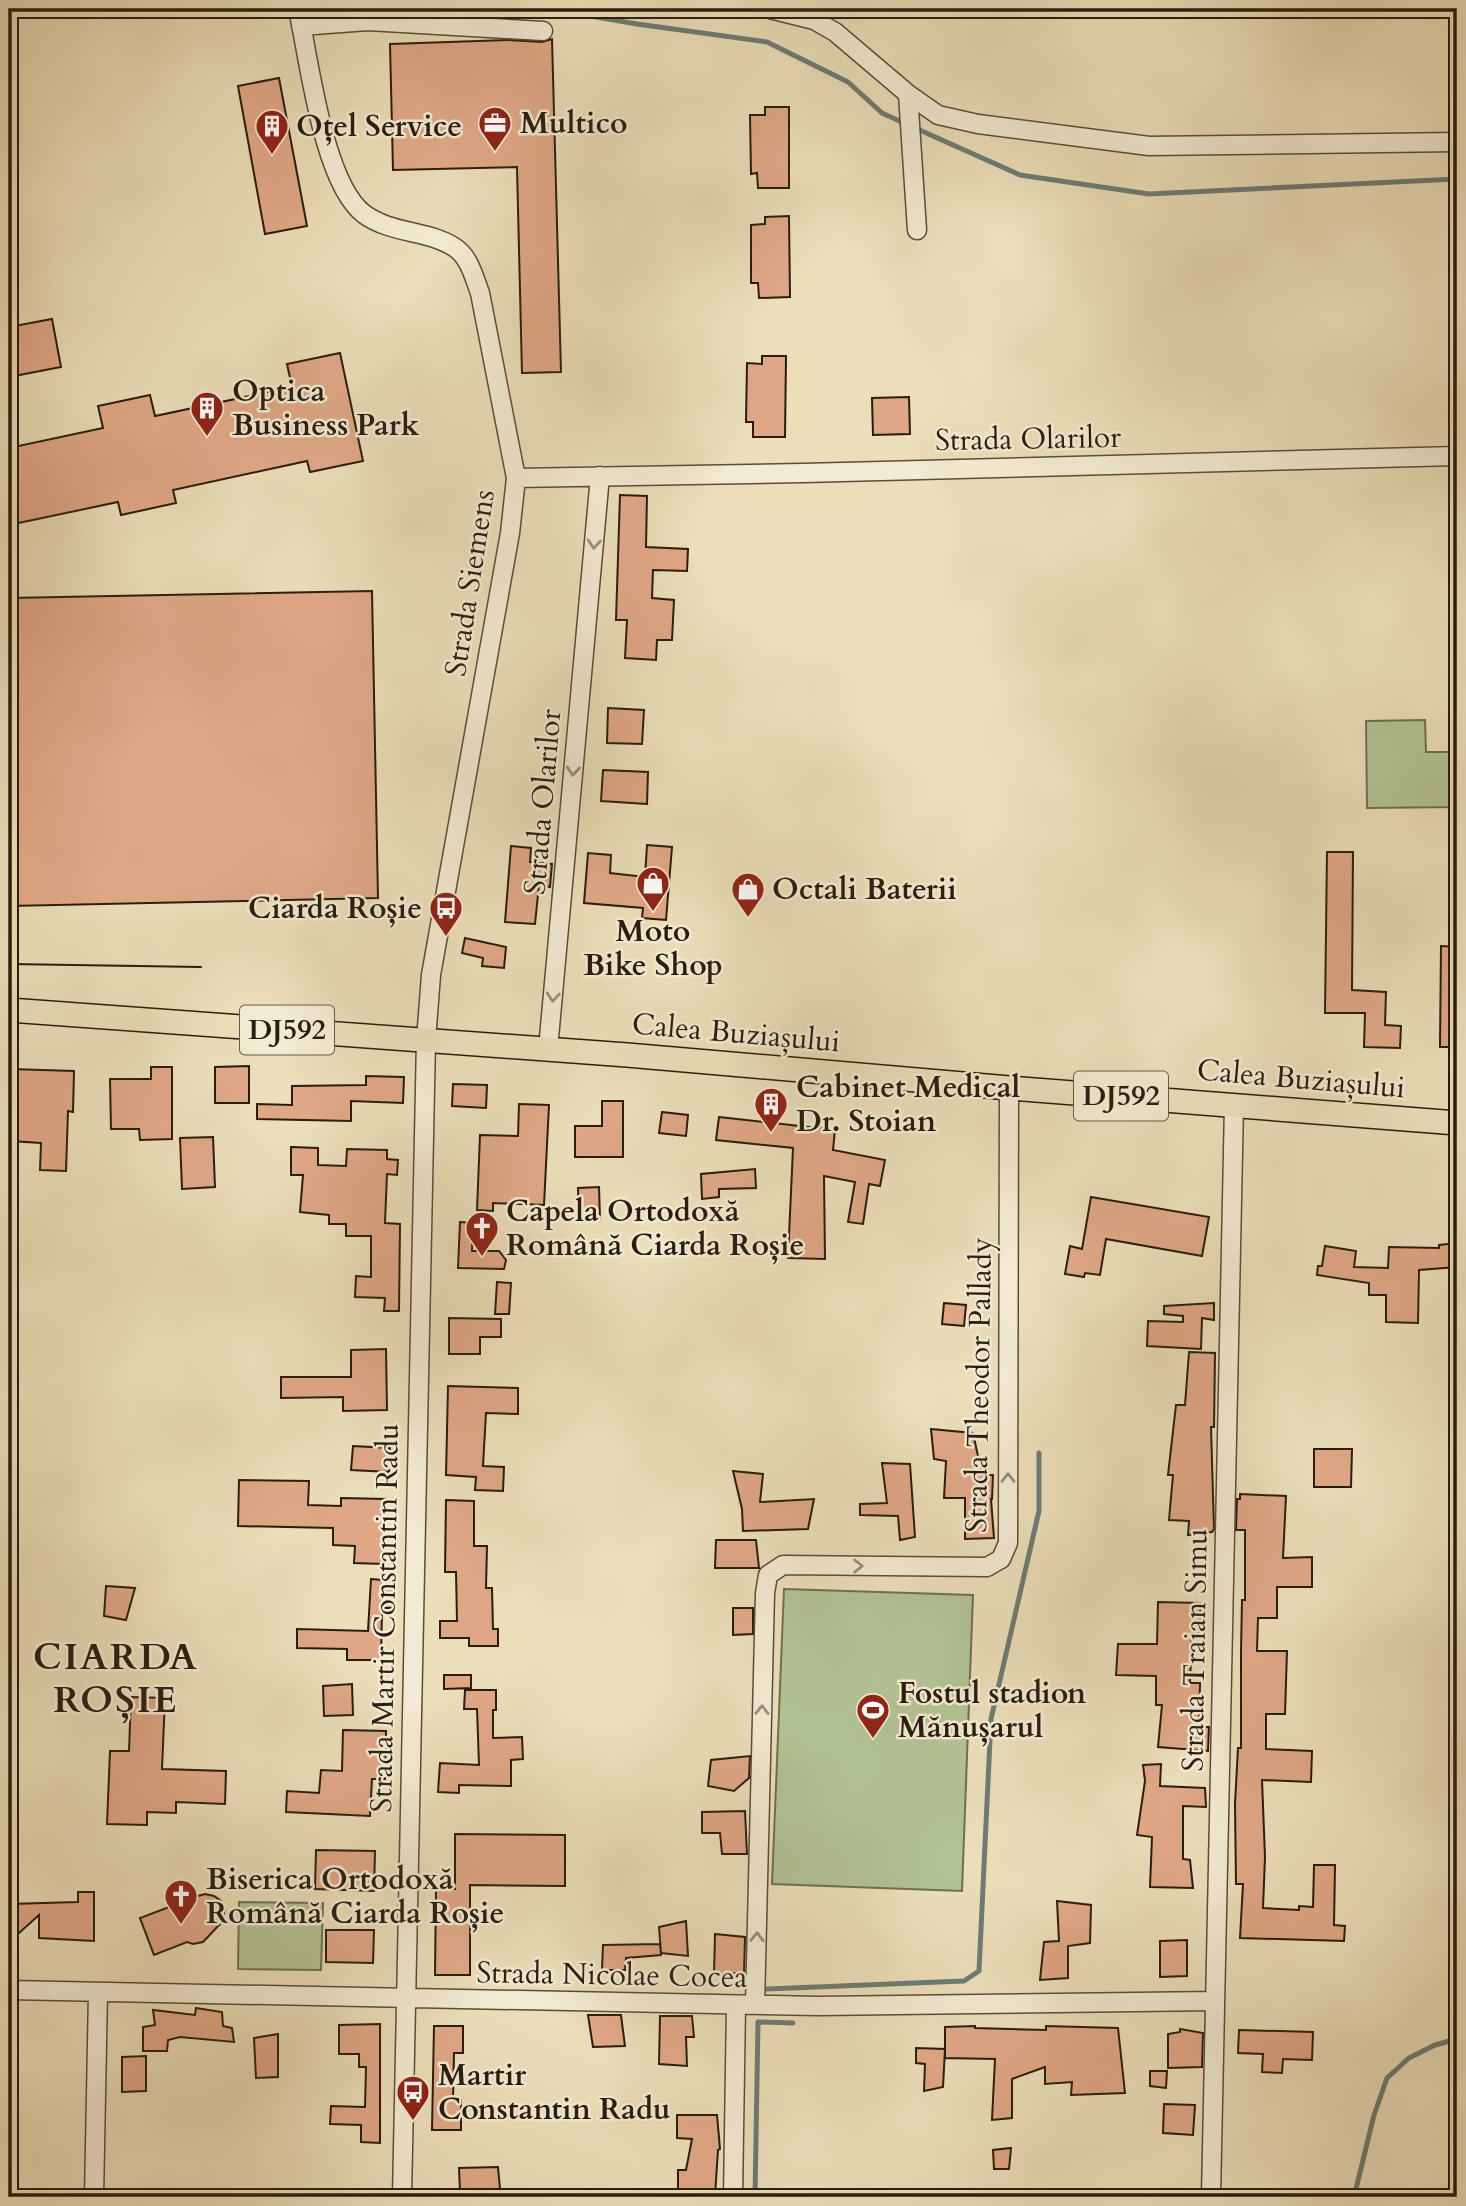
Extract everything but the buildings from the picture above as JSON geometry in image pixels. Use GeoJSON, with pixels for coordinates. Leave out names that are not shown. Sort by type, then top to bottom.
{"type":"FeatureCollection","features":[{"type":"Feature","properties":{"kind":"main road","name":"Calea Buziașului"},"geometry":{"type":"LineString","coordinates":[[9,1010],[548,1049],[1457,1123]]}},
{"type":"Feature","properties":{"kind":"street"},"geometry":{"type":"LineString","coordinates":[[770,9],[814,20],[835,32],[908,94],[938,115],[978,124],[1149,146],[1457,142]]}},
{"type":"Feature","properties":{"kind":"street"},"geometry":{"type":"LineString","coordinates":[[300,17],[543,32]]}},
{"type":"Feature","properties":{"kind":"street","name":"Strada Siemens"},"geometry":{"type":"LineString","coordinates":[[300,17],[323,131],[336,174],[352,201],[365,214],[379,221],[456,247],[469,264],[480,293],[516,478],[510,533],[431,975],[426,1040]]}},
{"type":"Feature","properties":{"kind":"street"},"geometry":{"type":"LineString","coordinates":[[908,94],[917,230]]}},
{"type":"Feature","properties":{"kind":"street","name":"Strada Olarilor"},"geometry":{"type":"LineString","coordinates":[[516,478],[1457,456]]}},
{"type":"Feature","properties":{"kind":"street","name":"Strada Olarilor"},"geometry":{"type":"LineString","coordinates":[[548,1049],[600,476]]}},
{"type":"Feature","properties":{"kind":"street","name":"Strada Martir Constantin Radu"},"geometry":{"type":"LineString","coordinates":[[402,2197],[426,1040]]}},
{"type":"Feature","properties":{"kind":"street","name":"Strada Theodor Pallady"},"geometry":{"type":"LineString","coordinates":[[755,2005],[765,1593],[768,1575],[783,1565],[986,1567],[1001,1559],[1008,1543],[1009,1088]]}},
{"type":"Feature","properties":{"kind":"street","name":"Strada Traian Simu"},"geometry":{"type":"LineString","coordinates":[[1211,2197],[1234,1105]]}},
{"type":"Feature","properties":{"kind":"street","name":"Strada Nicolae Cocea"},"geometry":{"type":"LineString","coordinates":[[9,1990],[736,2005],[1215,2001]]}},
{"type":"Feature","properties":{"kind":"street"},"geometry":{"type":"LineString","coordinates":[[94,2197],[98,1993]]}},
{"type":"Feature","properties":{"kind":"street"},"geometry":{"type":"LineString","coordinates":[[733,2197],[736,2005]]}},
{"type":"Feature","properties":{"kind":"green space"},"geometry":{"type":"Polygon","coordinates":[[[1425,720],[1426,752],[1457,752],[1457,807],[1367,808],[1366,721],[1425,720]]]}},
{"type":"Feature","properties":{"kind":"green space","name":"Fostul stadion Mănușarul"},"geometry":{"type":"Polygon","coordinates":[[[784,1589],[973,1595],[962,1891],[772,1884],[784,1589]]]}},
{"type":"Feature","properties":{"kind":"green space"},"geometry":{"type":"Polygon","coordinates":[[[239,1902],[323,1903],[321,1970],[238,1969],[239,1902]]]}},
{"type":"Feature","properties":{"kind":"waterway"},"geometry":{"type":"LineString","coordinates":[[550,9],[767,42],[848,82],[882,113],[906,124]]}},
{"type":"Feature","properties":{"kind":"waterway"},"geometry":{"type":"LineString","coordinates":[[915,128],[1020,175],[1149,194],[1457,179]]}},
{"type":"Feature","properties":{"kind":"waterway"},"geometry":{"type":"LineString","coordinates":[[767,1989],[964,1981],[979,1971],[991,1719],[1039,1511],[1039,1453]]}},
{"type":"Feature","properties":{"kind":"waterway"},"geometry":{"type":"LineString","coordinates":[[755,2197],[758,2022],[793,2023]]}},
{"type":"Feature","properties":{"kind":"waterway"},"geometry":{"type":"LineString","coordinates":[[1354,2197],[1374,2115],[1387,2078],[1409,2058],[1435,2045],[1457,2039]]}},
{"type":"Feature","properties":{"kind":"tram line"},"geometry":{"type":"LineString","coordinates":[[9,964],[201,967]]}},
{"type":"Feature","properties":{"kind":"place","name":"Multico"},"geometry":{"type":"Point","coordinates":[495,153]}},
{"type":"Feature","properties":{"kind":"place","name":"Oțel Service"},"geometry":{"type":"Point","coordinates":[272,156]}},
{"type":"Feature","properties":{"kind":"place","name":"Optica Business Park"},"geometry":{"type":"Point","coordinates":[207,438]}},
{"type":"Feature","properties":{"kind":"place","name":"Moto Bike Shop"},"geometry":{"type":"Point","coordinates":[653,913]}},
{"type":"Feature","properties":{"kind":"place","name":"Octali Baterii"},"geometry":{"type":"Point","coordinates":[748,919]}},
{"type":"Feature","properties":{"kind":"place","name":"Ciarda Roșie"},"geometry":{"type":"Point","coordinates":[446,938]}},
{"type":"Feature","properties":{"kind":"place","name":"Cabinet Medical Dr. Stoian"},"geometry":{"type":"Point","coordinates":[771,1134]}},
{"type":"Feature","properties":{"kind":"place","name":"Capela Ortodoxă Română Ciarda Roșie"},"geometry":{"type":"Point","coordinates":[482,1258]}},
{"type":"Feature","properties":{"kind":"place","name":"Fostul stadion Mănușarul"},"geometry":{"type":"Point","coordinates":[873,1740]}},
{"type":"Feature","properties":{"kind":"place","name":"Biserica Ortodoxă Română Ciarda Roșie"},"geometry":{"type":"Point","coordinates":[181,1926]}},
{"type":"Feature","properties":{"kind":"place","name":"Martir Constantin Radu"},"geometry":{"type":"Point","coordinates":[413,2122]}},
{"type":"Feature","properties":{"kind":"district","name":"CIARDA ROȘIE"},"geometry":{"type":"Point","coordinates":[116,1678]}}]}
